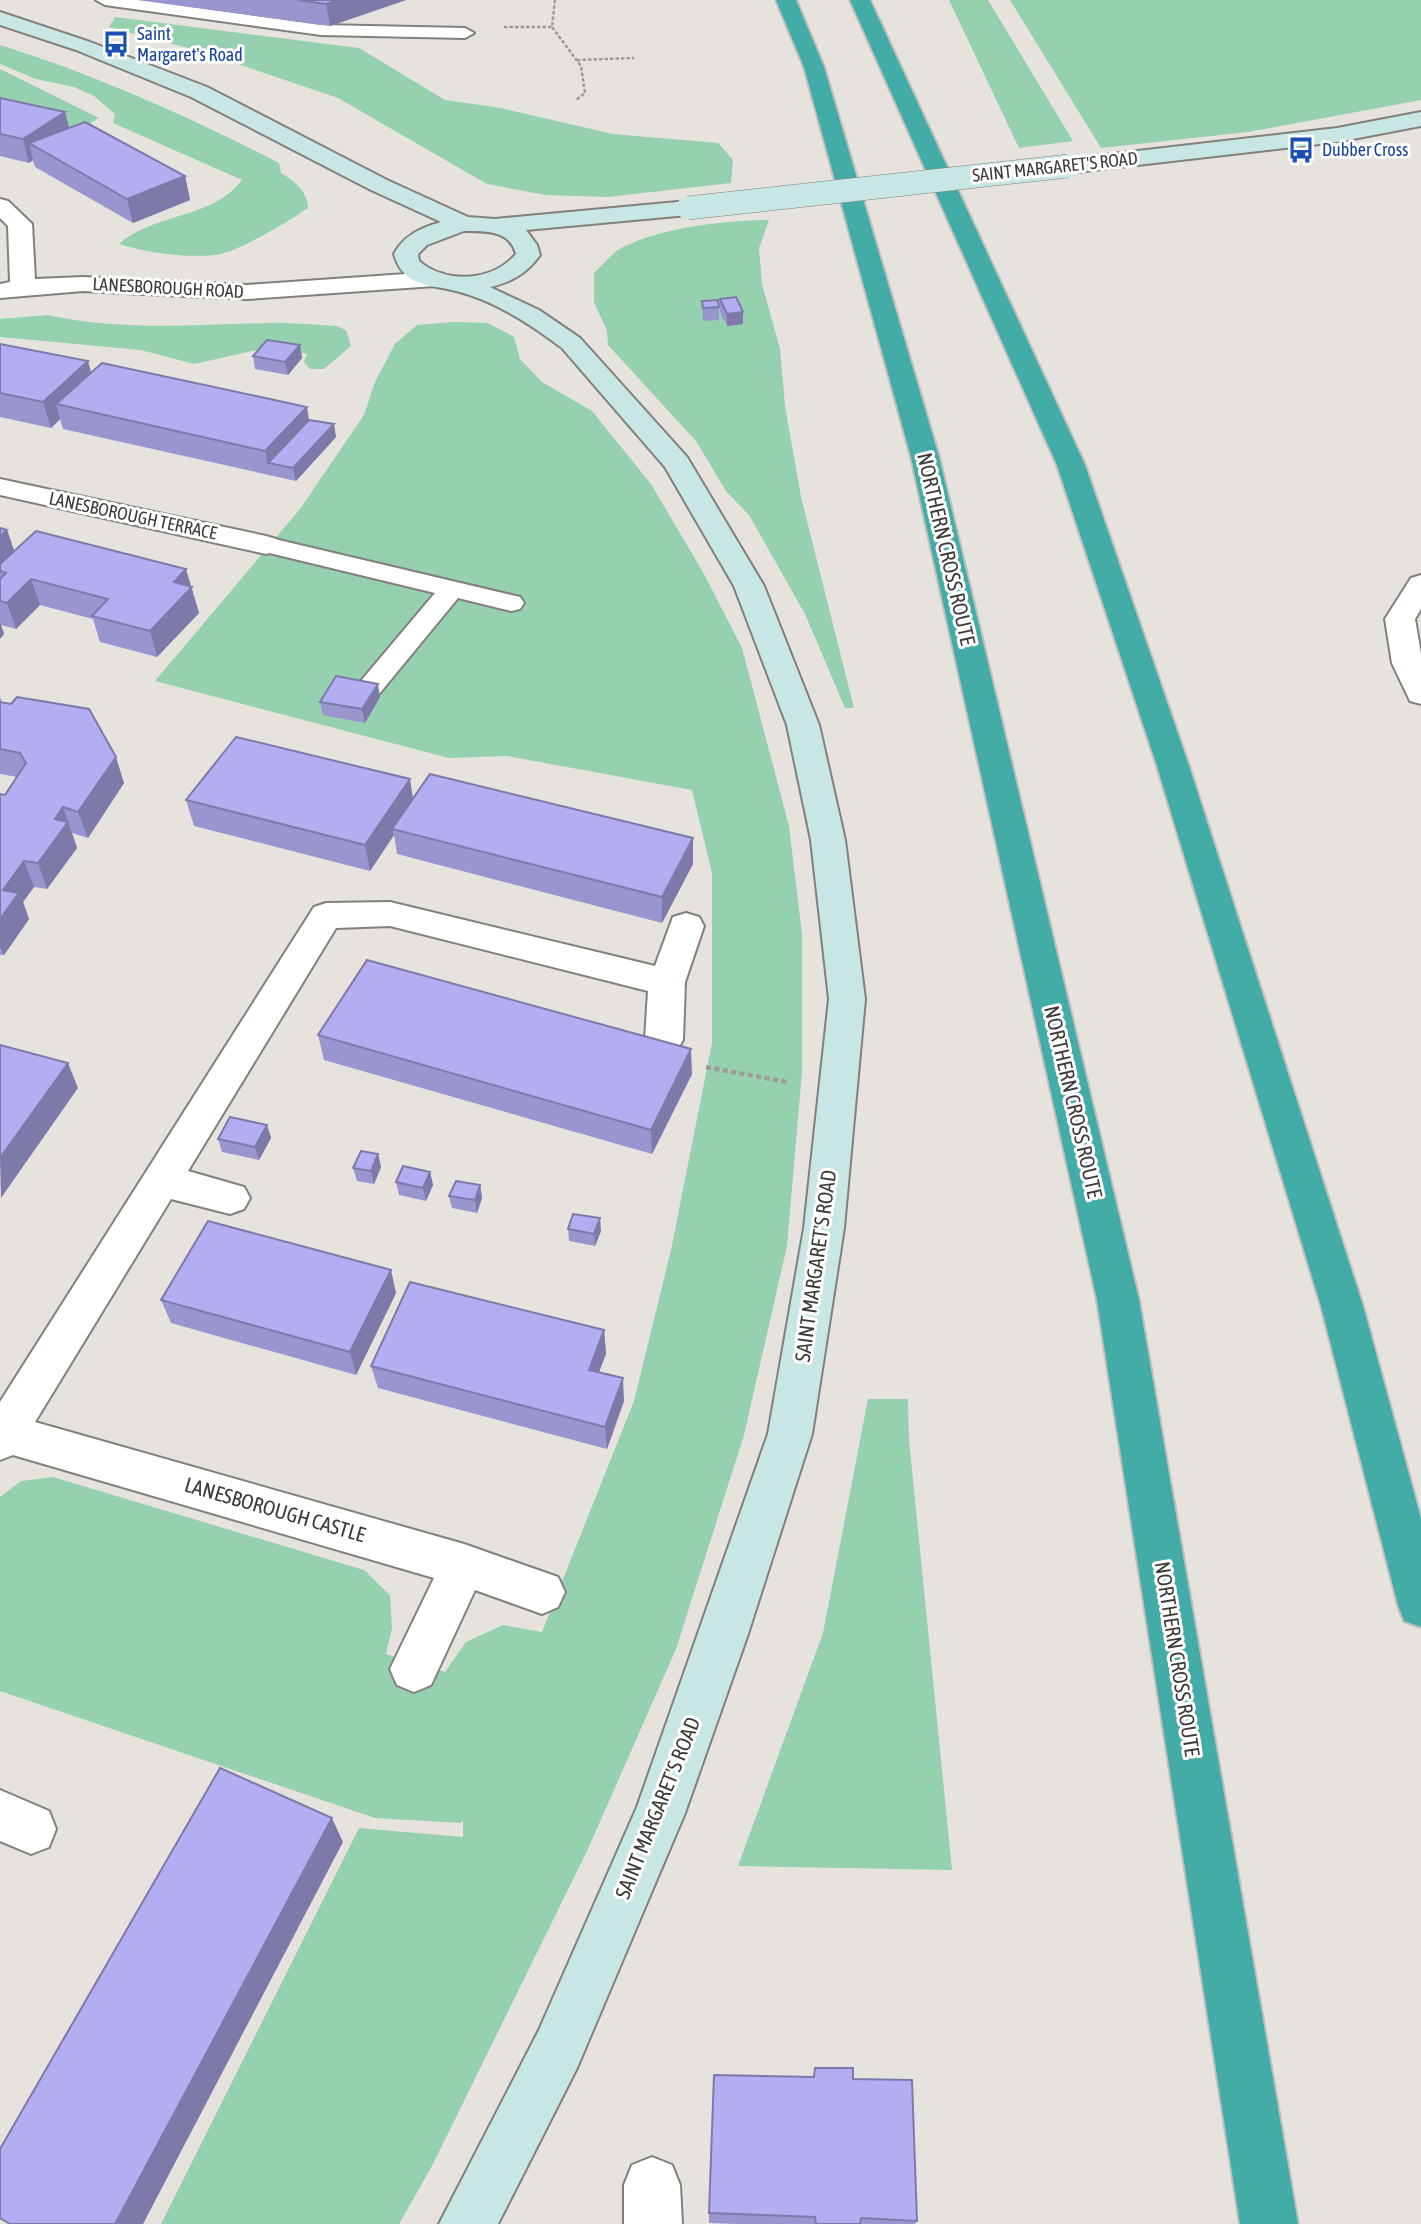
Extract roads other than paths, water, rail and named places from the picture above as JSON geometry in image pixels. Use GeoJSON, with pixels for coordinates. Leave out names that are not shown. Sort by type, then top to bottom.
{"type":"FeatureCollection","features":[{"type":"Feature","properties":{"kind":"highway","name":"NORTHERN CROSS ROUTE"},"geometry":{"type":"LineString","coordinates":[[786,0],[814,67],[925,457],[1118,1300],[1269,2224]]}},
{"type":"Feature","properties":{"kind":"highway"},"geometry":{"type":"LineString","coordinates":[[860,0],[1071,465],[1173,766],[1342,1306],[1421,1605]]}},
{"type":"Feature","properties":{"kind":"main road"},"geometry":{"type":"LineString","coordinates":[[0,18],[83,46],[199,92],[379,185],[464,224]]}},
{"type":"Feature","properties":{"kind":"main road","name":"SAINT MARGARET'S ROAD"},"geometry":{"type":"LineString","coordinates":[[464,224],[496,226],[688,208],[1337,135],[1421,119]]}},
{"type":"Feature","properties":{"kind":"main road"},"geometry":{"type":"LineString","coordinates":[[379,185],[405,238],[464,224]]}},
{"type":"Feature","properties":{"kind":"main road","name":"SAINT MARGARET'S ROAD"},"geometry":{"type":"LineString","coordinates":[[577,241],[688,208]]}},
{"type":"Feature","properties":{"kind":"main road"},"geometry":{"type":"LineString","coordinates":[[496,226],[522,238],[525,260]]}},
{"type":"Feature","properties":{"kind":"main road","name":"SAINT MARGARET'S ROAD"},"geometry":{"type":"LineString","coordinates":[[405,238],[420,273],[501,300],[552,326],[571,343],[677,463],[749,586],[803,725],[828,840],[847,999],[824,1228],[790,1434],[724,1634],[660,1813],[558,2049],[468,2224]]}},
{"type":"Feature","properties":{"kind":"main road"},"geometry":{"type":"LineString","coordinates":[[445,281],[495,278],[552,248]]}},
{"type":"Feature","properties":{"kind":"main road","name":"SAINT MARGARET'S ROAD"},"geometry":{"type":"LineString","coordinates":[[525,260],[532,294],[552,326]]}},
{"type":"Feature","properties":{"kind":"street"},"geometry":{"type":"LineString","coordinates":[[0,206],[20,224],[12,289]]}},
{"type":"Feature","properties":{"kind":"street","name":"LANESBOROUGH ROAD"},"geometry":{"type":"LineString","coordinates":[[336,285],[405,238]]}},
{"type":"Feature","properties":{"kind":"street","name":"LANESBOROUGH ROAD"},"geometry":{"type":"LineString","coordinates":[[12,289],[83,284],[247,292],[445,281]]}},
{"type":"Feature","properties":{"kind":"street","name":"LANESBOROUGH TERRACE"},"geometry":{"type":"LineString","coordinates":[[0,486],[266,545]]}},
{"type":"Feature","properties":{"kind":"street"},"geometry":{"type":"LineString","coordinates":[[1421,584],[1400,619],[1408,663],[1421,694]]}},
{"type":"Feature","properties":{"kind":"street","name":"LANESBOROUGH CASTLE"},"geometry":{"type":"LineString","coordinates":[[542,1592],[464,1565],[3,1437],[326,916],[390,914],[667,982]]}},
{"type":"Feature","properties":{"kind":"street"},"geometry":{"type":"LineString","coordinates":[[664,1040],[667,982],[686,926]]}},
{"type":"Feature","properties":{"kind":"street"},"geometry":{"type":"LineString","coordinates":[[160,1180],[230,1198]]}},
{"type":"Feature","properties":{"kind":"street"},"geometry":{"type":"LineString","coordinates":[[414,1669],[464,1565]]}},
{"type":"Feature","properties":{"kind":"lane"},"geometry":{"type":"LineString","coordinates":[[105,0],[321,30],[465,33]]}},
{"type":"Feature","properties":{"kind":"lane"},"geometry":{"type":"LineString","coordinates":[[266,545],[511,603]]}},
{"type":"Feature","properties":{"kind":"lane"},"geometry":{"type":"LineString","coordinates":[[369,688],[452,589]]}},
{"type":"Feature","properties":{"kind":"place","name":"Saint Margaret's Road"},"geometry":{"type":"Point","coordinates":[116,44]}},
{"type":"Feature","properties":{"kind":"place","name":"Dubber Cross"},"geometry":{"type":"Point","coordinates":[1301,150]}}]}
